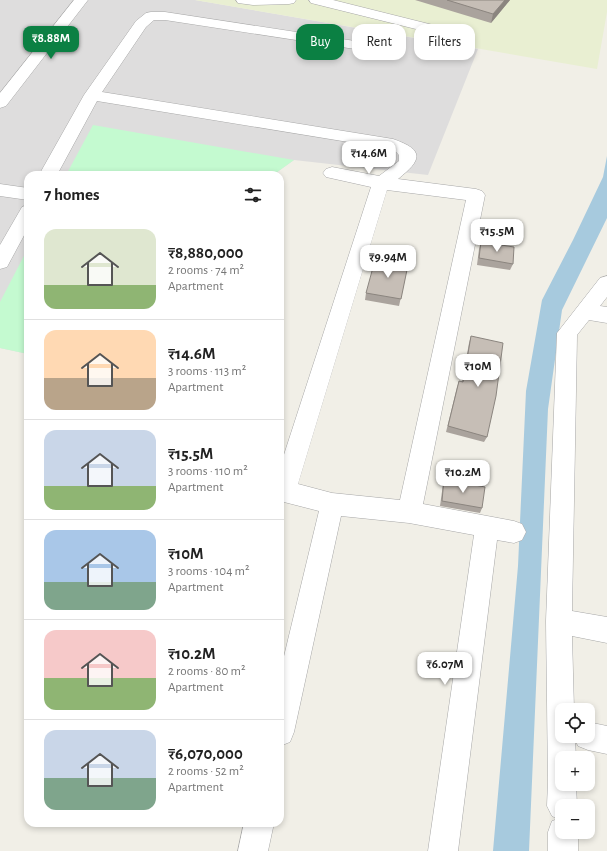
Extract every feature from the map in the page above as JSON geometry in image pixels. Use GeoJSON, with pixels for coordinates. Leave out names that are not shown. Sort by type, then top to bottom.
{"type":"FeatureCollection","features":[{"type":"Feature","properties":{"kind":"street"},"geometry":{"type":"LineString","coordinates":[[0,103],[81,0]]}},
{"type":"Feature","properties":{"kind":"street"},"geometry":{"type":"LineString","coordinates":[[243,0],[253,2],[289,0]]}},
{"type":"Feature","properties":{"kind":"street"},"geometry":{"type":"LineString","coordinates":[[316,0],[414,24]]}},
{"type":"Feature","properties":{"kind":"street"},"geometry":{"type":"LineString","coordinates":[[50,171],[92,95],[141,24],[151,16],[159,15],[352,45]]}},
{"type":"Feature","properties":{"kind":"street"},"geometry":{"type":"LineString","coordinates":[[92,95],[387,143],[402,148],[408,153],[406,164],[382,183],[284,484]]}},
{"type":"Feature","properties":{"kind":"street"},"geometry":{"type":"LineString","coordinates":[[332,173],[382,183],[476,195],[409,512]]}},
{"type":"Feature","properties":{"kind":"street"},"geometry":{"type":"LineString","coordinates":[[0,190],[24,193]]}},
{"type":"Feature","properties":{"kind":"street"},"geometry":{"type":"LineString","coordinates":[[0,262],[24,217]]}},
{"type":"Feature","properties":{"kind":"street"},"geometry":{"type":"LineString","coordinates":[[561,703],[559,621],[567,333],[596,313],[607,283]]}},
{"type":"Feature","properties":{"kind":"street"},"geometry":{"type":"LineString","coordinates":[[284,491],[332,504],[409,512],[514,532]]}},
{"type":"Feature","properties":{"kind":"street"},"geometry":{"type":"LineString","coordinates":[[284,714],[332,504]]}},
{"type":"Feature","properties":{"kind":"street"},"geometry":{"type":"LineString","coordinates":[[443,851],[487,527]]}},
{"type":"Feature","properties":{"kind":"street"},"geometry":{"type":"LineString","coordinates":[[559,621],[607,630]]}},
{"type":"Feature","properties":{"kind":"street"},"geometry":{"type":"LineString","coordinates":[[595,737],[607,740]]}},
{"type":"Feature","properties":{"kind":"street"},"geometry":{"type":"LineString","coordinates":[[253,851],[258,827]]}},
{"type":"Feature","properties":{"kind":"street"},"geometry":{"type":"LineString","coordinates":[[563,839],[563,851]]}},
{"type":"Feature","properties":{"kind":"shaded area"},"geometry":{"type":"Polygon","coordinates":[[[0,0],[195,0],[334,24],[296,24],[296,60],[344,60],[344,26],[352,27],[352,60],[406,60],[406,37],[414,38],[414,60],[474,60],[428,175],[294,160],[279,171],[24,171],[24,353],[0,348],[0,0]]]}},
{"type":"Feature","properties":{"kind":"shaded area"},"geometry":{"type":"Polygon","coordinates":[[[475,48],[478,49],[475,57],[475,48]]]}},
{"type":"Feature","properties":{"kind":"green space"},"geometry":{"type":"Polygon","coordinates":[[[195,0],[607,0],[607,12],[597,69],[475,48],[475,24],[414,24],[414,38],[406,36],[406,24],[352,24],[352,27],[344,26],[344,24],[335,24],[195,0]]]}},
{"type":"Feature","properties":{"kind":"green space"},"geometry":{"type":"Polygon","coordinates":[[[93,125],[294,160],[279,171],[68,171],[93,125]]]}},
{"type":"Feature","properties":{"kind":"green space"},"geometry":{"type":"Polygon","coordinates":[[[24,256],[24,353],[0,348],[0,302],[24,256]]]}},
{"type":"Feature","properties":{"kind":"water"},"geometry":{"type":"Polygon","coordinates":[[[607,156],[607,218],[562,310],[548,409],[529,851],[493,851],[518,566],[526,391],[542,300],[603,177],[607,156]]]}},
{"type":"Feature","properties":{"kind":"building"},"geometry":{"type":"Polygon","coordinates":[[[447,0],[505,0],[493,14],[447,0]]]}},
{"type":"Feature","properties":{"kind":"building"},"geometry":{"type":"Polygon","coordinates":[[[481,242],[514,247],[513,264],[479,258],[481,242]]]}},
{"type":"Feature","properties":{"kind":"building"},"geometry":{"type":"Polygon","coordinates":[[[375,260],[408,265],[401,299],[366,293],[375,260]]]}},
{"type":"Feature","properties":{"kind":"building"},"geometry":{"type":"Polygon","coordinates":[[[471,336],[503,343],[496,396],[487,437],[448,426],[459,381],[463,382],[471,336]]]}},
{"type":"Feature","properties":{"kind":"building"},"geometry":{"type":"Polygon","coordinates":[[[444,479],[485,487],[482,508],[442,501],[444,479]]]}}]}
